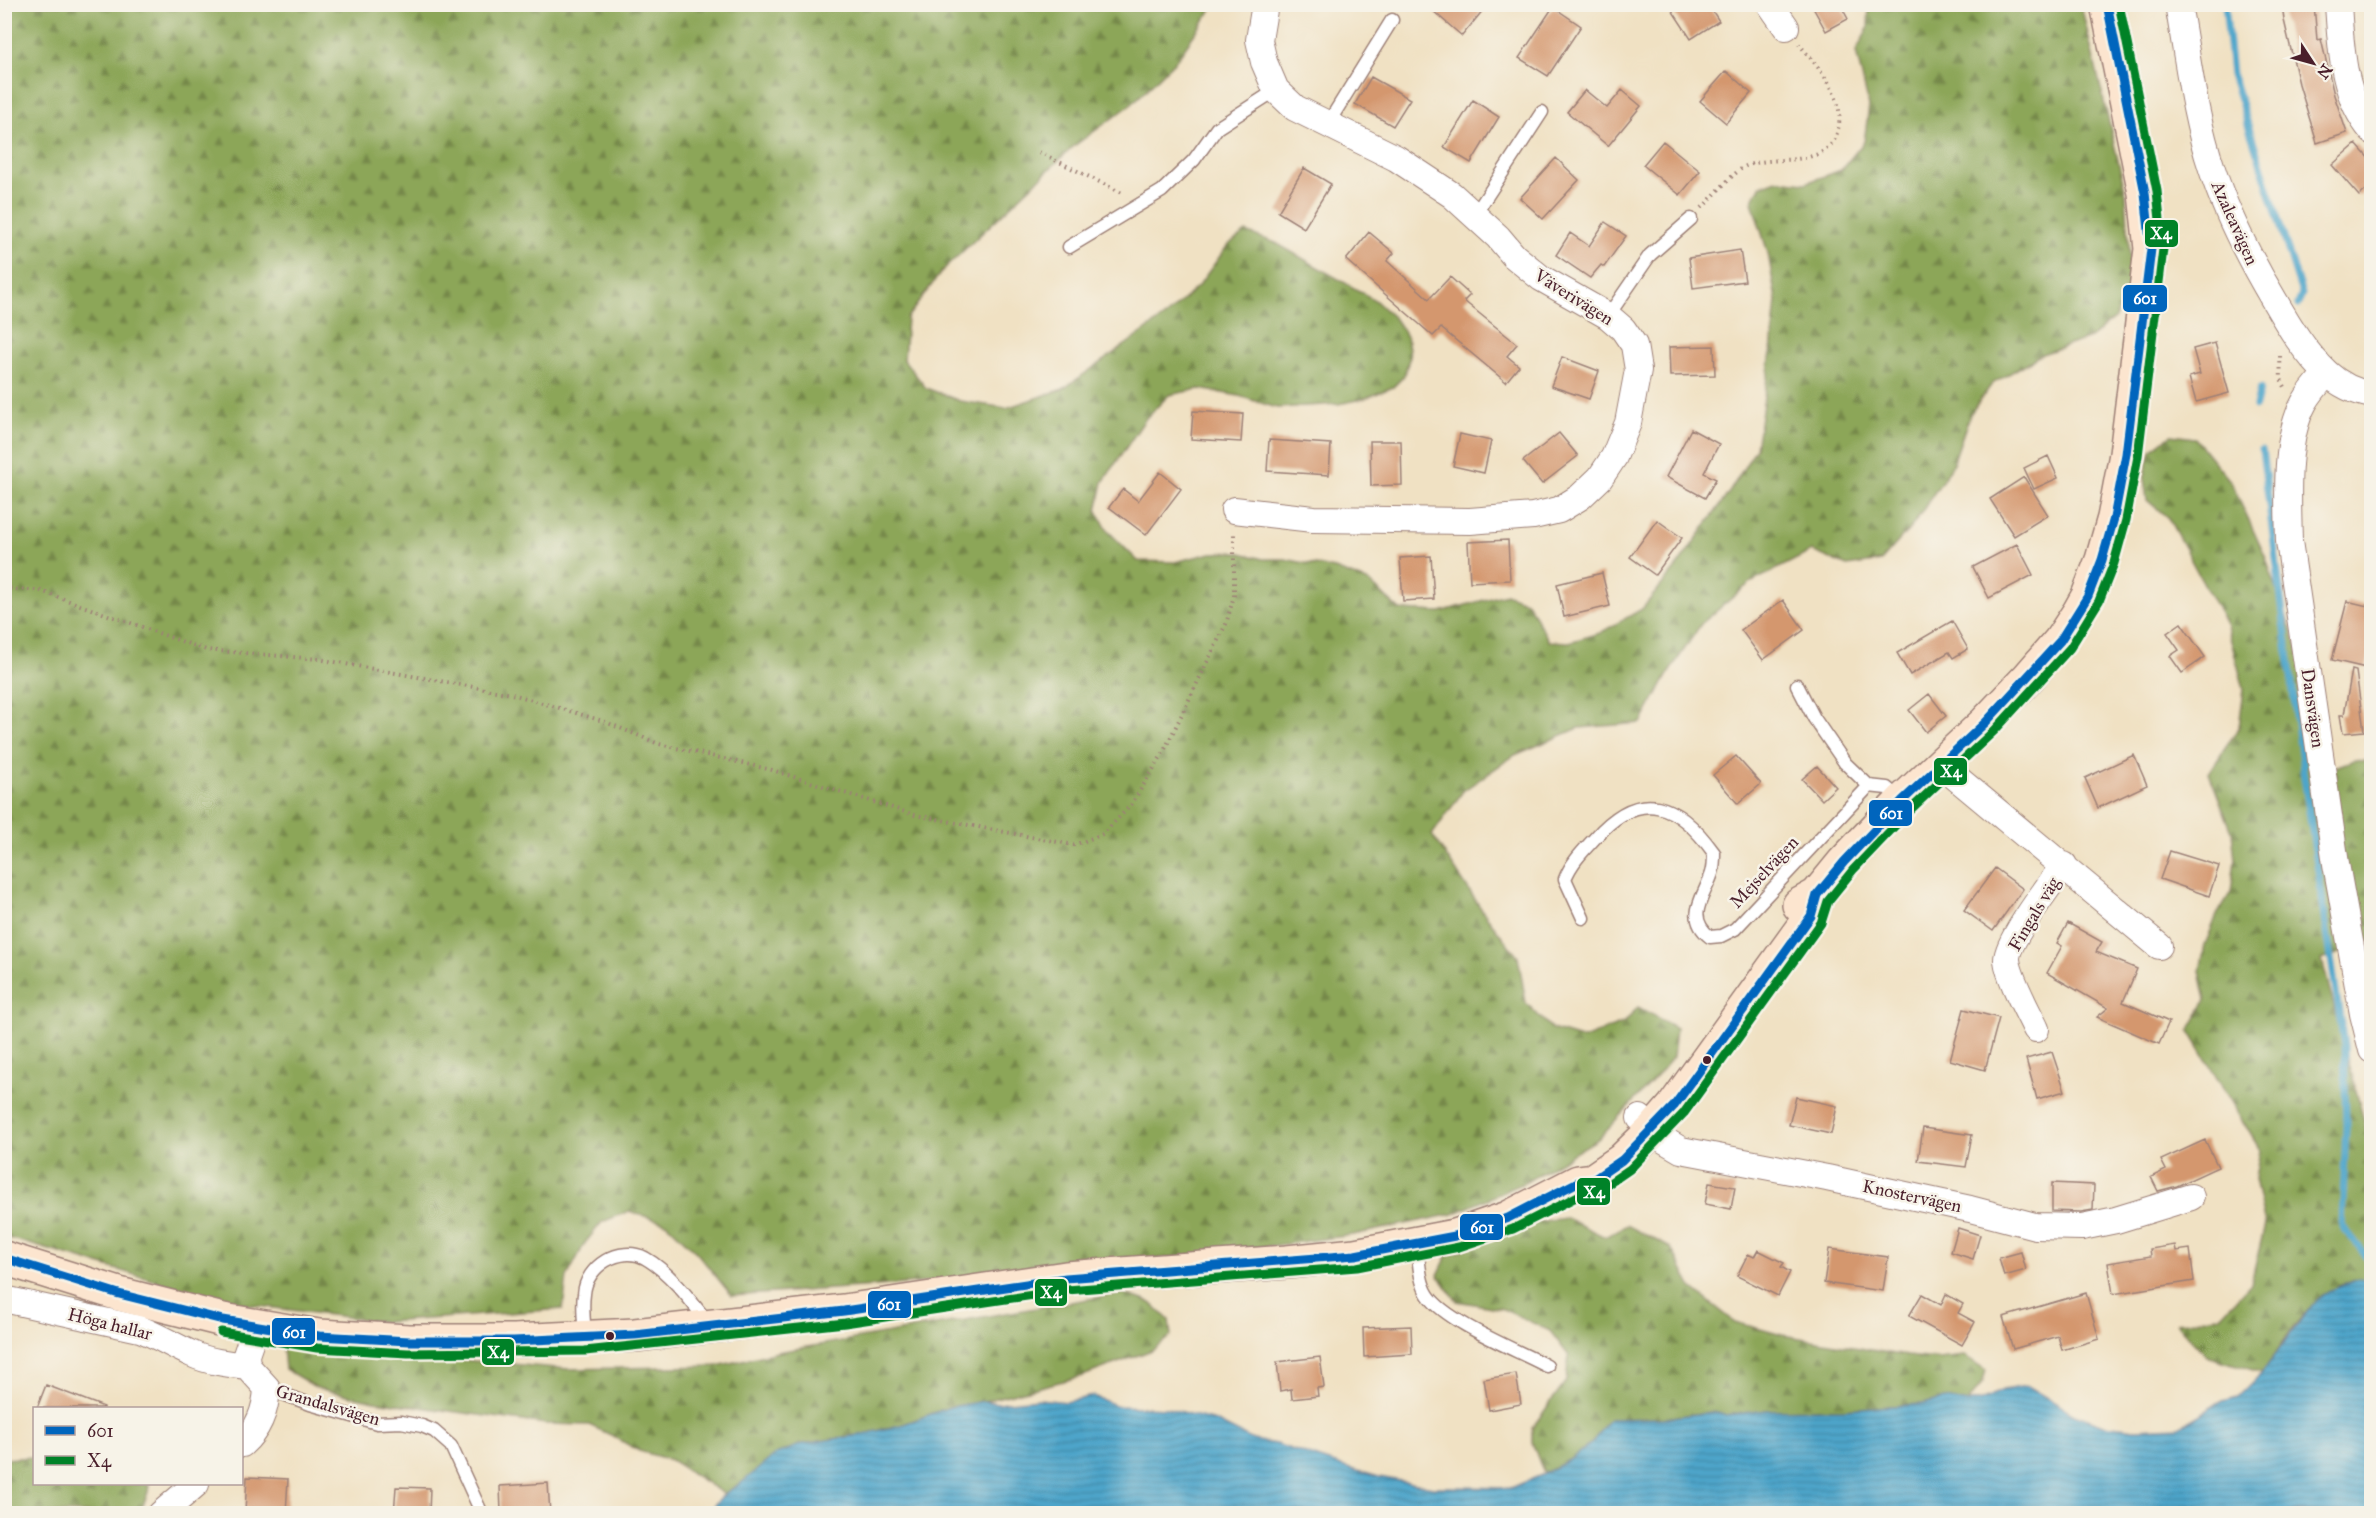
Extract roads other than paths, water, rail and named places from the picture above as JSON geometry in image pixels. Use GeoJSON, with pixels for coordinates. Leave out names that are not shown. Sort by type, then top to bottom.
{"type":"FeatureCollection","features":[{"type":"Feature","properties":{"kind":"street","name":"Väverivägen"},"geometry":{"type":"LineString","coordinates":[[1234,510],[1312,519],[1470,520],[1533,516],[1559,510],[1580,497],[1600,478],[1614,457],[1628,423],[1638,370],[1634,345],[1623,329],[1608,316],[1541,278],[1514,256],[1498,237],[1452,195],[1396,158],[1296,108],[1276,90],[1264,62],[1259,40],[1265,4]]}},
{"type":"Feature","properties":{"kind":"street"},"geometry":{"type":"LineString","coordinates":[[1770,4],[1786,27]]}},
{"type":"Feature","properties":{"kind":"street"},"geometry":{"type":"LineString","coordinates":[[4,1258],[119,1294],[255,1326],[319,1336],[409,1341],[585,1339],[844,1311],[1066,1278],[1355,1255],[1455,1236],[1508,1218],[1578,1182],[1586,1167],[1647,1124],[1675,1080],[1798,906],[1817,895],[1844,862],[1902,801],[1986,722],[2060,641],[2088,596],[2114,519],[2126,454],[2151,249],[2145,193],[2107,4]]}},
{"type":"Feature","properties":{"kind":"street","name":"Azaleavägen"},"geometry":{"type":"LineString","coordinates":[[2178,4],[2197,110],[2211,167],[2237,235],[2284,318],[2308,351],[2327,373],[2352,390],[2372,395]]}},
{"type":"Feature","properties":{"kind":"street"},"geometry":{"type":"LineString","coordinates":[[2338,4],[2346,79],[2361,119],[2372,131]]}},
{"type":"Feature","properties":{"kind":"street","name":"Dansvägen"},"geometry":{"type":"LineString","coordinates":[[2327,373],[2304,403],[2295,427],[2288,503],[2289,541],[2336,864],[2363,1014],[2372,1050]]}},
{"type":"Feature","properties":{"kind":"street","name":"Fingals väg"},"geometry":{"type":"LineString","coordinates":[[1941,765],[2159,946]]}},
{"type":"Feature","properties":{"kind":"street","name":"Fingals väg"},"geometry":{"type":"LineString","coordinates":[[2036,1029],[2007,960],[2009,949],[2021,929],[2064,865]]}},
{"type":"Feature","properties":{"kind":"street","name":"Knostervägen"},"geometry":{"type":"LineString","coordinates":[[1647,1124],[1664,1140],[1681,1150],[1860,1185],[2035,1226],[2082,1227],[2116,1220],[2191,1197]]}},
{"type":"Feature","properties":{"kind":"street","name":"Höga hallar"},"geometry":{"type":"LineString","coordinates":[[4,1299],[140,1329],[161,1337],[193,1355],[223,1363],[247,1366]]}},
{"type":"Feature","properties":{"kind":"street"},"geometry":{"type":"LineString","coordinates":[[247,1366],[246,1355],[255,1326]]}},
{"type":"Feature","properties":{"kind":"street","name":"Grandalsvägen"},"geometry":{"type":"LineString","coordinates":[[243,1443],[262,1417],[267,1388],[247,1366]]}},
{"type":"Feature","properties":{"kind":"street"},"geometry":{"type":"LineString","coordinates":[[161,1514],[195,1485]]}},
{"type":"Feature","properties":{"kind":"lane"},"geometry":{"type":"LineString","coordinates":[[1327,125],[1392,20]]}},
{"type":"Feature","properties":{"kind":"lane"},"geometry":{"type":"LineString","coordinates":[[1069,247],[1143,204],[1178,177],[1217,128],[1276,90]]}},
{"type":"Feature","properties":{"kind":"lane"},"geometry":{"type":"LineString","coordinates":[[1474,216],[1542,112]]}},
{"type":"Feature","properties":{"kind":"lane"},"geometry":{"type":"LineString","coordinates":[[1608,316],[1650,255],[1691,219]]}},
{"type":"Feature","properties":{"kind":"lane"},"geometry":{"type":"LineString","coordinates":[[1797,685],[1814,718],[1845,763],[1869,786],[1887,788],[1902,801]]}},
{"type":"Feature","properties":{"kind":"lane","name":"Mejselvägen"},"geometry":{"type":"LineString","coordinates":[[1583,918],[1565,879],[1569,868],[1601,831],[1629,811],[1646,805],[1660,806],[1678,816],[1701,834],[1714,853],[1712,872],[1700,899],[1697,918],[1703,931],[1710,937],[1721,936],[1735,930],[1869,786]]}},
{"type":"Feature","properties":{"kind":"lane"},"geometry":{"type":"LineString","coordinates":[[1417,1244],[1427,1294],[1439,1306],[1453,1318],[1547,1366]]}},
{"type":"Feature","properties":{"kind":"lane"},"geometry":{"type":"LineString","coordinates":[[585,1339],[584,1292],[588,1279],[608,1258],[628,1253],[646,1258],[661,1271],[683,1291],[712,1327]]}},
{"type":"Feature","properties":{"kind":"lane","name":"Grandalsvägen"},"geometry":{"type":"LineString","coordinates":[[267,1388],[310,1404],[377,1423],[401,1422],[434,1431],[451,1446],[482,1514]]}},
{"type":"Feature","properties":{"kind":"water"},"geometry":{"type":"Polygon","coordinates":[[[2358,1279],[2371,1281],[2371,1513],[707,1513],[724,1494],[740,1484],[776,1454],[803,1444],[865,1434],[904,1424],[950,1407],[984,1401],[998,1403],[1039,1399],[1066,1402],[1093,1396],[1118,1406],[1167,1408],[1215,1421],[1253,1440],[1276,1444],[1347,1468],[1379,1477],[1433,1487],[1511,1488],[1569,1460],[1592,1443],[1609,1419],[1665,1418],[1712,1412],[1726,1415],[1768,1410],[1845,1409],[1923,1404],[1945,1399],[1968,1403],[1982,1400],[2003,1390],[2027,1386],[2074,1414],[2104,1425],[2135,1429],[2179,1427],[2223,1401],[2238,1397],[2262,1373],[2313,1303],[2328,1291],[2358,1279]]]}},
{"type":"Feature","properties":{"kind":"waterway"},"geometry":{"type":"LineString","coordinates":[[2225,4],[2232,74],[2302,294],[2298,304]]}},
{"type":"Feature","properties":{"kind":"waterway"},"geometry":{"type":"LineString","coordinates":[[2256,406],[2260,389]]}},
{"type":"Feature","properties":{"kind":"waterway"},"geometry":{"type":"LineString","coordinates":[[2262,450],[2304,777],[2344,1045],[2346,1126],[2342,1227],[2372,1262]]}}]}
